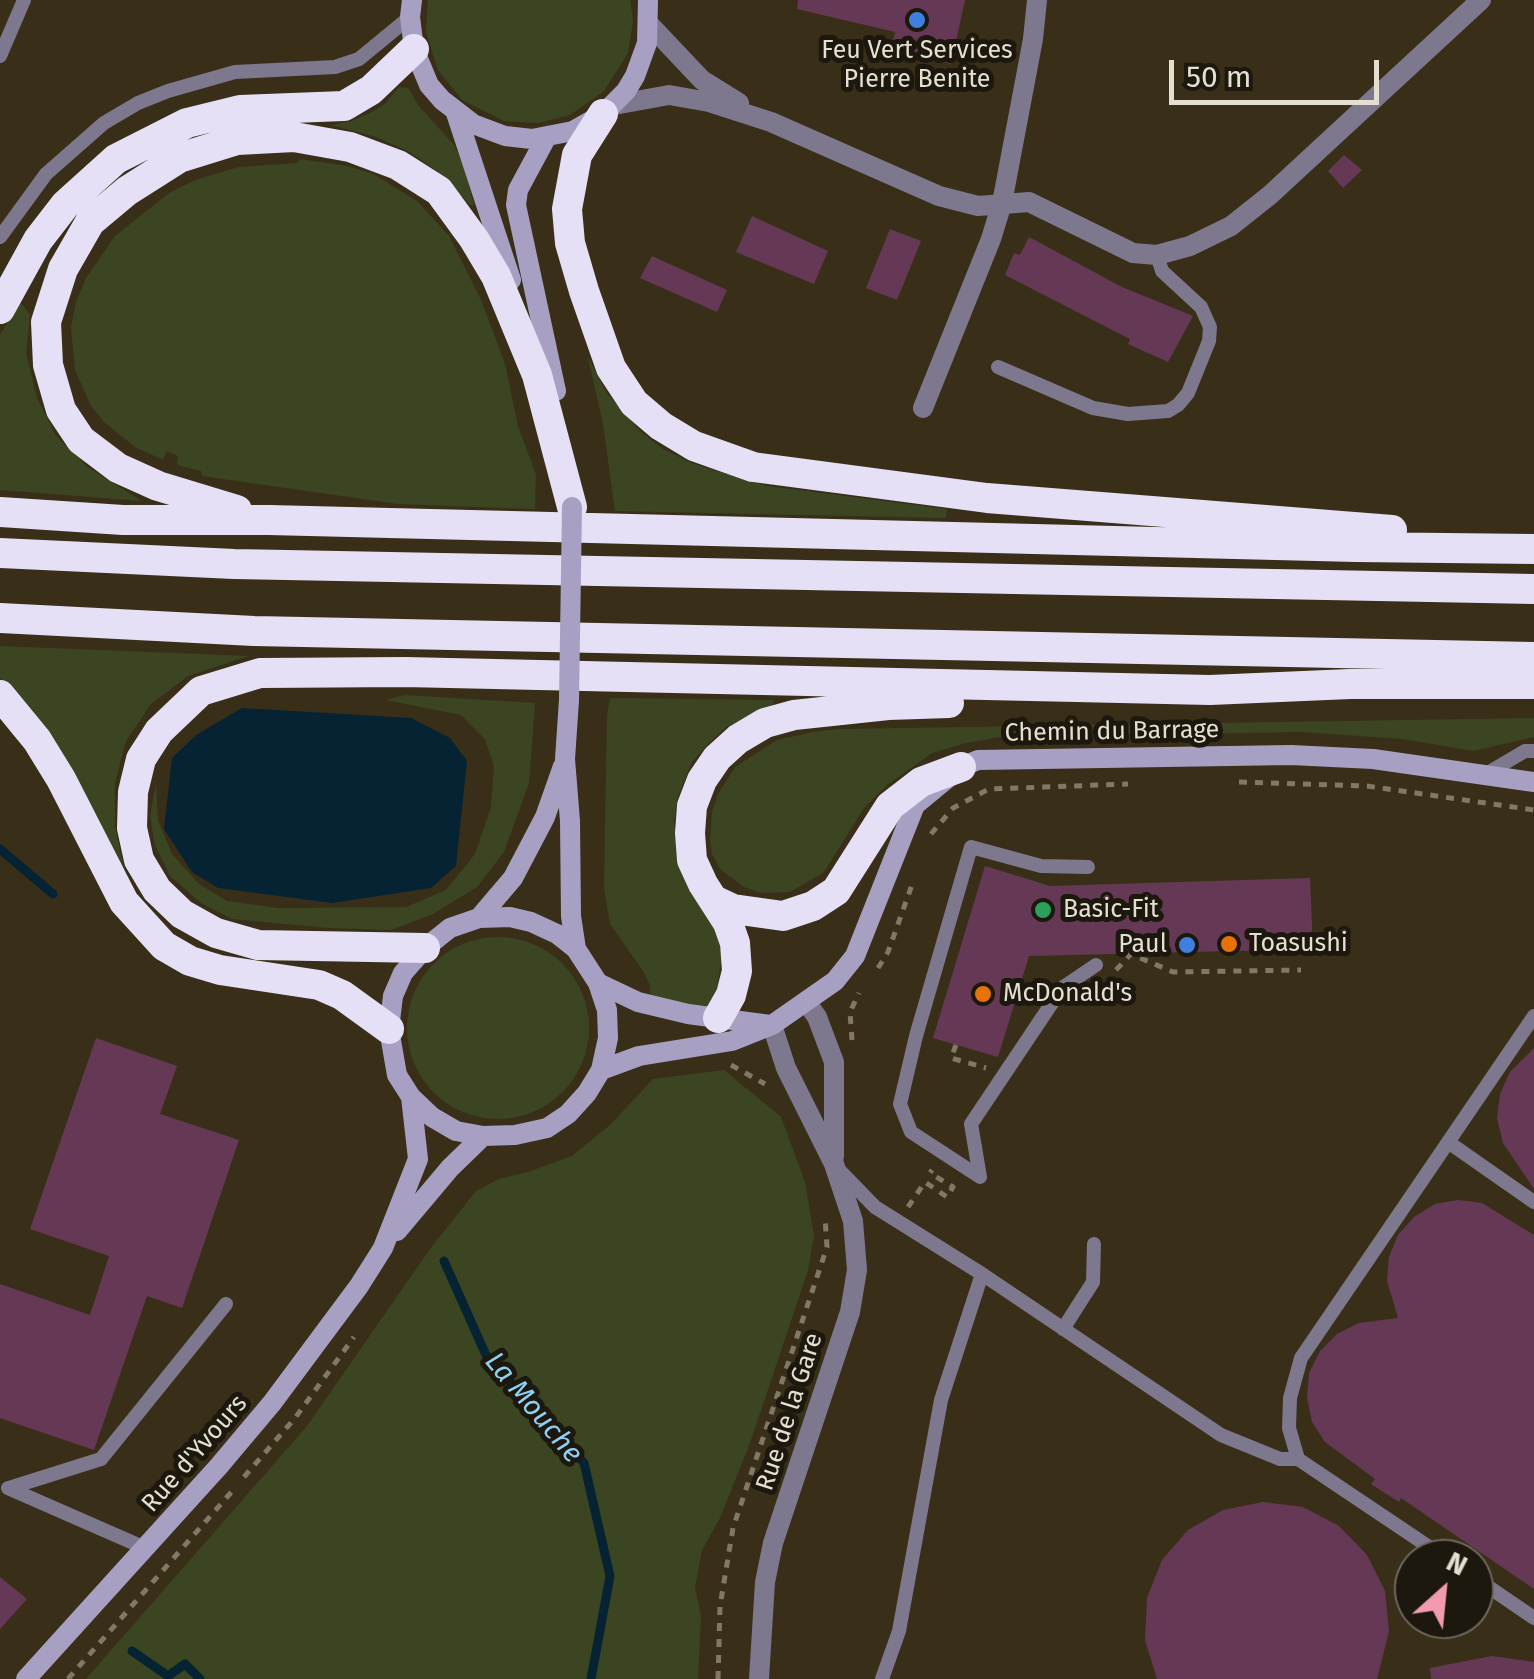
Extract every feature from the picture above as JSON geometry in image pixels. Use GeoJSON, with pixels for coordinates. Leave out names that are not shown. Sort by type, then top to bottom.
{"type":"FeatureCollection","features":[{"type":"Feature","properties":{"kind":"highway"},"geometry":{"type":"LineString","coordinates":[[0,309],[38,240],[64,205],[116,159],[187,123],[240,110],[344,106],[371,90],[414,49]]}},
{"type":"Feature","properties":{"kind":"highway"},"geometry":{"type":"LineString","coordinates":[[609,109],[577,155],[570,179],[567,209],[575,259],[596,335],[611,368],[634,403],[694,446],[754,467],[948,493],[1388,529],[1534,548]]}},
{"type":"Feature","properties":{"kind":"highway"},"geometry":{"type":"LineString","coordinates":[[269,520],[158,486],[118,468],[81,440],[61,410],[48,365],[46,322],[63,269],[90,222],[128,191],[179,158],[237,140],[294,137],[350,147],[398,165],[438,191],[496,276],[537,375],[572,507]]}},
{"type":"Feature","properties":{"kind":"highway"},"geometry":{"type":"LineString","coordinates":[[0,512],[123,520],[269,520],[1356,548],[1534,548]]}},
{"type":"Feature","properties":{"kind":"highway"},"geometry":{"type":"LineString","coordinates":[[0,553],[234,564],[1534,590]]}},
{"type":"Feature","properties":{"kind":"highway"},"geometry":{"type":"LineString","coordinates":[[0,618],[254,631],[1534,657]]}},
{"type":"Feature","properties":{"kind":"highway"},"geometry":{"type":"LineString","coordinates":[[424,948],[258,946],[216,933],[182,914],[157,890],[139,860],[132,828],[133,792],[142,758],[158,731],[200,691],[260,673],[405,672],[1210,690]]}},
{"type":"Feature","properties":{"kind":"highway"},"geometry":{"type":"LineString","coordinates":[[718,1018],[731,995],[737,971],[735,943],[692,860],[692,806],[702,780],[717,758],[764,723],[794,715],[888,705],[1350,684],[1534,684]]}},
{"type":"Feature","properties":{"kind":"highway"},"geometry":{"type":"LineString","coordinates":[[0,696],[37,740],[61,778],[124,902],[164,946],[190,961],[220,970],[319,985],[342,995],[389,1029]]}},
{"type":"Feature","properties":{"kind":"highway"},"geometry":{"type":"LineString","coordinates":[[716,902],[733,909],[783,916],[813,906],[836,890],[890,806],[921,782],[961,767]]}},
{"type":"Feature","properties":{"kind":"main road"},"geometry":{"type":"LineString","coordinates":[[410,6],[414,49],[430,84],[456,113],[492,132],[546,138],[573,131],[609,109],[636,76],[648,43],[648,0]]}},
{"type":"Feature","properties":{"kind":"main road"},"geometry":{"type":"LineString","coordinates":[[456,113],[506,268],[554,384]]}},
{"type":"Feature","properties":{"kind":"main road"},"geometry":{"type":"LineString","coordinates":[[546,138],[518,190],[516,205],[566,446],[572,507],[570,700],[565,759],[571,916],[576,949]]}},
{"type":"Feature","properties":{"kind":"main road","name":"Chemin du Barrage"},"geometry":{"type":"LineString","coordinates":[[600,1070],[639,1056],[732,1041],[772,1025],[834,982],[855,956],[915,805],[961,767],[978,760],[1291,754],[1373,759],[1534,782]]}},
{"type":"Feature","properties":{"kind":"main road"},"geometry":{"type":"LineString","coordinates":[[479,918],[514,878],[545,816],[565,759]]}},
{"type":"Feature","properties":{"kind":"main road"},"geometry":{"type":"LineString","coordinates":[[479,918],[531,922],[557,934],[576,949],[598,983],[607,1010],[608,1038],[600,1070],[568,1114],[546,1128],[515,1135],[483,1136],[456,1130],[432,1117],[397,1075],[389,1029],[394,996],[403,973],[424,948],[450,928],[479,918]]}},
{"type":"Feature","properties":{"kind":"main road"},"geometry":{"type":"LineString","coordinates":[[598,983],[638,1002],[772,1025]]}},
{"type":"Feature","properties":{"kind":"main road"},"geometry":{"type":"LineString","coordinates":[[696,1046],[718,1018]]}},
{"type":"Feature","properties":{"kind":"main road"},"geometry":{"type":"LineString","coordinates":[[383,1248],[418,1159],[412,1097]]}},
{"type":"Feature","properties":{"kind":"main road"},"geometry":{"type":"LineString","coordinates":[[383,1248],[450,1168],[483,1136]]}},
{"type":"Feature","properties":{"kind":"main road","name":"Rue d'Yvours"},"geometry":{"type":"LineString","coordinates":[[26,1679],[272,1403],[383,1248]]}},
{"type":"Feature","properties":{"kind":"street"},"geometry":{"type":"LineString","coordinates":[[923,408],[1002,202],[1037,0]]}},
{"type":"Feature","properties":{"kind":"street"},"geometry":{"type":"LineString","coordinates":[[609,109],[669,94],[699,100],[771,122],[939,196],[978,206],[1028,202],[1133,253],[1157,255],[1190,246],[1230,226],[1270,195],[1481,0]]}},
{"type":"Feature","properties":{"kind":"street"},"geometry":{"type":"LineString","coordinates":[[650,25],[702,80],[771,122]]}},
{"type":"Feature","properties":{"kind":"street","name":"Rue de la Gare"},"geometry":{"type":"LineString","coordinates":[[807,1003],[817,1017],[834,1062],[834,1164]]}},
{"type":"Feature","properties":{"kind":"street","name":"Rue de la Gare"},"geometry":{"type":"LineString","coordinates":[[759,1679],[773,1543],[850,1312],[857,1270],[853,1221],[834,1164],[786,1068],[772,1025]]}},
{"type":"Feature","properties":{"kind":"lane"},"geometry":{"type":"LineString","coordinates":[[0,56],[24,0]]}},
{"type":"Feature","properties":{"kind":"lane"},"geometry":{"type":"LineString","coordinates":[[0,237],[46,174],[104,123],[182,86],[235,72],[335,67],[359,59],[410,6]]}},
{"type":"Feature","properties":{"kind":"lane"},"geometry":{"type":"LineString","coordinates":[[998,366],[1092,408],[1128,414],[1168,411],[1178,405],[1188,393],[1210,327],[1201,307],[1162,271],[1157,255]]}},
{"type":"Feature","properties":{"kind":"lane"},"geometry":{"type":"LineString","coordinates":[[1486,775],[1526,751],[1534,751]]}},
{"type":"Feature","properties":{"kind":"lane"},"geometry":{"type":"LineString","coordinates":[[1088,867],[1041,866],[971,847],[900,1104],[911,1132],[980,1177],[972,1124],[1062,988],[1096,965]]}},
{"type":"Feature","properties":{"kind":"lane"},"geometry":{"type":"LineString","coordinates":[[1298,1459],[1289,1428],[1290,1398],[1301,1358],[1534,1016]]}},
{"type":"Feature","properties":{"kind":"lane"},"geometry":{"type":"LineString","coordinates":[[1448,1142],[1534,1202]]}},
{"type":"Feature","properties":{"kind":"lane"},"geometry":{"type":"LineString","coordinates":[[834,1164],[875,1207],[1221,1435],[1280,1460],[1298,1459],[1417,1539]]}},
{"type":"Feature","properties":{"kind":"lane"},"geometry":{"type":"LineString","coordinates":[[1063,1329],[1093,1282],[1094,1244]]}},
{"type":"Feature","properties":{"kind":"lane"},"geometry":{"type":"LineString","coordinates":[[882,1679],[899,1631],[941,1400],[982,1274]]}},
{"type":"Feature","properties":{"kind":"lane"},"geometry":{"type":"LineString","coordinates":[[4,1489],[100,1459],[226,1304]]}},
{"type":"Feature","properties":{"kind":"lane"},"geometry":{"type":"LineString","coordinates":[[4,1489],[145,1548]]}},
{"type":"Feature","properties":{"kind":"lane"},"geometry":{"type":"LineString","coordinates":[[1494,1591],[1534,1618]]}},
{"type":"Feature","properties":{"kind":"path"},"geometry":{"type":"LineString","coordinates":[[1235,782],[1367,786],[1534,810]]}},
{"type":"Feature","properties":{"kind":"path","name":"Chemin du Barrage"},"geometry":{"type":"LineString","coordinates":[[926,847],[931,834],[953,808],[988,789],[1142,784]]}},
{"type":"Feature","properties":{"kind":"path"},"geometry":{"type":"LineString","coordinates":[[874,974],[888,952],[915,876]]}},
{"type":"Feature","properties":{"kind":"path"},"geometry":{"type":"LineString","coordinates":[[1112,973],[1132,954],[1174,972],[1301,970]]}},
{"type":"Feature","properties":{"kind":"path"},"geometry":{"type":"LineString","coordinates":[[850,1012],[856,995],[865,985]]}},
{"type":"Feature","properties":{"kind":"path"},"geometry":{"type":"LineString","coordinates":[[956,1045],[950,1058],[994,1070]]}},
{"type":"Feature","properties":{"kind":"path"},"geometry":{"type":"LineString","coordinates":[[898,1222],[925,1182],[947,1197],[953,1187],[930,1173],[942,1152]]}},
{"type":"Feature","properties":{"kind":"path"},"geometry":{"type":"LineString","coordinates":[[718,1679],[720,1606],[733,1528],[827,1247],[824,1216]]}},
{"type":"Feature","properties":{"kind":"green space"},"geometry":{"type":"Polygon","coordinates":[[[428,0],[630,0],[633,21],[628,53],[604,91],[570,115],[538,123],[504,121],[462,100],[438,70],[426,32],[428,0]]]}},
{"type":"Feature","properties":{"kind":"green space"},"geometry":{"type":"Polygon","coordinates":[[[399,87],[408,88],[454,145],[474,205],[408,151],[376,137],[331,125],[370,113],[385,104],[399,87]]]}},
{"type":"Feature","properties":{"kind":"green space"},"geometry":{"type":"Polygon","coordinates":[[[300,159],[348,166],[375,175],[417,201],[449,236],[482,302],[505,364],[518,426],[536,475],[535,509],[398,504],[202,476],[201,471],[177,465],[178,456],[166,451],[163,460],[135,447],[91,406],[75,370],[71,327],[86,278],[115,236],[169,193],[195,180],[239,167],[297,163],[300,159]]]}},
{"type":"Feature","properties":{"kind":"green space"},"geometry":{"type":"Polygon","coordinates":[[[20,302],[30,314],[26,353],[37,398],[56,436],[89,468],[142,501],[0,490],[0,335],[20,302]]]}},
{"type":"Feature","properties":{"kind":"green space"},"geometry":{"type":"Polygon","coordinates":[[[588,357],[606,392],[641,432],[663,449],[694,464],[767,486],[947,509],[946,518],[615,511],[603,424],[588,357]]]}},
{"type":"Feature","properties":{"kind":"green space"},"geometry":{"type":"Polygon","coordinates":[[[0,646],[249,656],[188,676],[151,704],[126,741],[115,783],[115,825],[124,870],[0,678],[0,646]]]}},
{"type":"Feature","properties":{"kind":"green space"},"geometry":{"type":"Polygon","coordinates":[[[404,695],[535,703],[529,783],[504,852],[477,887],[433,914],[391,930],[329,928],[232,919],[201,903],[170,876],[155,845],[150,816],[156,783],[158,820],[172,854],[199,884],[227,901],[278,908],[406,907],[446,890],[475,854],[491,807],[494,767],[485,739],[461,715],[386,700],[404,695]]]}},
{"type":"Feature","properties":{"kind":"green space"},"geometry":{"type":"Polygon","coordinates":[[[610,698],[774,700],[772,705],[726,727],[709,743],[692,762],[678,796],[674,822],[679,865],[716,927],[722,953],[717,991],[712,1004],[705,1008],[651,998],[643,971],[610,924],[604,888],[610,698]]]}},
{"type":"Feature","properties":{"kind":"green space"},"geometry":{"type":"Polygon","coordinates":[[[1534,718],[1534,737],[1473,751],[1403,739],[1302,732],[999,737],[932,753],[887,785],[864,808],[824,872],[790,892],[761,893],[744,887],[720,869],[712,854],[712,812],[735,767],[777,740],[813,732],[1534,718]]]}},
{"type":"Feature","properties":{"kind":"green space"},"geometry":{"type":"Polygon","coordinates":[[[498,937],[533,944],[563,963],[582,993],[589,1028],[582,1063],[563,1093],[533,1112],[498,1119],[463,1112],[433,1093],[414,1063],[407,1028],[414,993],[433,963],[463,944],[498,937]]]}},
{"type":"Feature","properties":{"kind":"green space"},"geometry":{"type":"Polygon","coordinates":[[[724,1070],[781,1117],[805,1182],[814,1235],[808,1270],[750,1443],[720,1518],[702,1550],[695,1587],[701,1616],[698,1679],[86,1679],[307,1426],[430,1249],[476,1191],[499,1179],[572,1156],[610,1125],[653,1079],[724,1070]]]}},
{"type":"Feature","properties":{"kind":"water"},"geometry":{"type":"Polygon","coordinates":[[[242,708],[411,718],[450,738],[467,761],[456,866],[431,888],[332,903],[218,888],[192,872],[164,829],[172,758],[196,735],[242,708]]]}},
{"type":"Feature","properties":{"kind":"building"},"geometry":{"type":"Polygon","coordinates":[[[798,0],[965,0],[951,64],[891,50],[895,32],[797,9],[798,0]]]}},
{"type":"Feature","properties":{"kind":"building"},"geometry":{"type":"Polygon","coordinates":[[[1344,155],[1362,170],[1343,188],[1328,171],[1344,155]]]}},
{"type":"Feature","properties":{"kind":"building"},"geometry":{"type":"Polygon","coordinates":[[[752,216],[828,251],[814,284],[736,252],[752,216]]]}},
{"type":"Feature","properties":{"kind":"building"},"geometry":{"type":"Polygon","coordinates":[[[890,229],[921,241],[897,300],[866,288],[890,229]]]}},
{"type":"Feature","properties":{"kind":"building"},"geometry":{"type":"Polygon","coordinates":[[[1029,237],[1122,287],[1193,316],[1168,362],[1005,275],[1014,253],[1020,255],[1029,237]]]}},
{"type":"Feature","properties":{"kind":"building"},"geometry":{"type":"Polygon","coordinates":[[[652,256],[727,290],[717,312],[640,278],[652,256]]]}},
{"type":"Feature","properties":{"kind":"building"},"geometry":{"type":"Polygon","coordinates":[[[985,866],[1050,886],[1310,878],[1313,949],[1029,956],[998,1057],[933,1038],[985,866]]]}},
{"type":"Feature","properties":{"kind":"building"},"geometry":{"type":"Polygon","coordinates":[[[96,1038],[177,1066],[160,1114],[239,1140],[182,1308],[147,1296],[94,1450],[0,1418],[0,1284],[90,1315],[109,1256],[30,1229],[96,1038]]]}},
{"type":"Feature","properties":{"kind":"building"},"geometry":{"type":"Polygon","coordinates":[[[1534,1048],[1534,1189],[1503,1143],[1497,1118],[1500,1094],[1510,1072],[1534,1048]]]}},
{"type":"Feature","properties":{"kind":"building"},"geometry":{"type":"Polygon","coordinates":[[[1458,1200],[1482,1203],[1534,1235],[1534,1589],[1494,1562],[1494,1539],[1461,1539],[1401,1498],[1399,1502],[1371,1484],[1375,1479],[1325,1442],[1312,1422],[1307,1398],[1309,1373],[1320,1351],[1337,1334],[1359,1323],[1398,1318],[1387,1281],[1389,1257],[1398,1235],[1414,1217],[1435,1204],[1458,1200]]]}},
{"type":"Feature","properties":{"kind":"building"},"geometry":{"type":"Polygon","coordinates":[[[1263,1502],[1303,1507],[1339,1526],[1367,1555],[1385,1591],[1389,1631],[1377,1679],[1157,1679],[1145,1640],[1147,1598],[1162,1560],[1188,1530],[1223,1510],[1263,1502]]]}},
{"type":"Feature","properties":{"kind":"building"},"geometry":{"type":"Polygon","coordinates":[[[0,1577],[27,1599],[0,1629],[0,1577]]]}},
{"type":"Feature","properties":{"kind":"building"},"geometry":{"type":"Polygon","coordinates":[[[1492,1656],[1534,1662],[1534,1679],[1431,1679],[1430,1668],[1492,1656]]]}},
{"type":"Feature","properties":{"kind":"waterway","name":"La Mouche"},"geometry":{"type":"LineString","coordinates":[[0,849],[53,894]]}},
{"type":"Feature","properties":{"kind":"waterway","name":"La Mouche"},"geometry":{"type":"LineString","coordinates":[[444,1261],[486,1355],[584,1463],[610,1576],[591,1679]]}},
{"type":"Feature","properties":{"kind":"waterway"},"geometry":{"type":"LineString","coordinates":[[132,1651],[168,1676],[185,1664],[200,1679]]}},
{"type":"Feature","properties":{"kind":"place","name":"Feu Vert Services Pierre Benite"},"geometry":{"type":"Point","coordinates":[917,20]}},
{"type":"Feature","properties":{"kind":"place","name":"Basic-Fit"},"geometry":{"type":"Point","coordinates":[1043,910]}},
{"type":"Feature","properties":{"kind":"place","name":"Toasushi"},"geometry":{"type":"Point","coordinates":[1229,944]}},
{"type":"Feature","properties":{"kind":"place","name":"Paul"},"geometry":{"type":"Point","coordinates":[1187,945]}},
{"type":"Feature","properties":{"kind":"place","name":"McDonald's"},"geometry":{"type":"Point","coordinates":[983,994]}}]}
